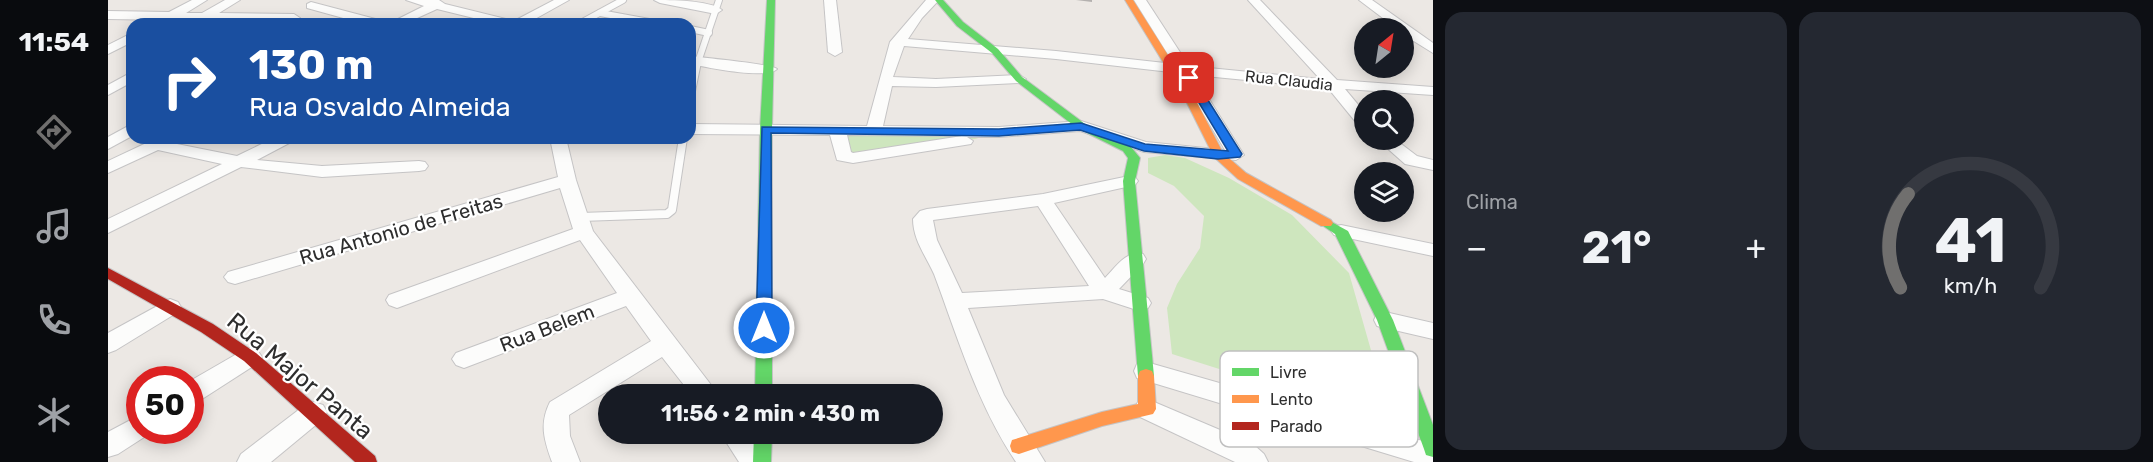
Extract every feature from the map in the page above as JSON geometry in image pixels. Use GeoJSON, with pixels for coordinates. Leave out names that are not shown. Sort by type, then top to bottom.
{"type":"FeatureCollection","features":[{"type":"Feature","properties":{"kind":"street"},"geometry":{"type":"LineString","coordinates":[[167,18],[201,0]]}},
{"type":"Feature","properties":{"kind":"street"},"geometry":{"type":"LineString","coordinates":[[203,17],[234,0]]}},
{"type":"Feature","properties":{"kind":"street"},"geometry":{"type":"LineString","coordinates":[[412,0],[488,18]]}},
{"type":"Feature","properties":{"kind":"street"},"geometry":{"type":"LineString","coordinates":[[407,18],[447,0]]}},
{"type":"Feature","properties":{"kind":"street"},"geometry":{"type":"LineString","coordinates":[[527,18],[563,0]]}},
{"type":"Feature","properties":{"kind":"street"},"geometry":{"type":"LineString","coordinates":[[660,0],[717,5]]}},
{"type":"Feature","properties":{"kind":"street"},"geometry":{"type":"LineString","coordinates":[[763,384],[766,129],[771,0]]}},
{"type":"Feature","properties":{"kind":"street"},"geometry":{"type":"LineString","coordinates":[[830,0],[835,52]]}},
{"type":"Feature","properties":{"kind":"street"},"geometry":{"type":"LineString","coordinates":[[874,131],[897,42],[914,18],[933,0]]}},
{"type":"Feature","properties":{"kind":"street"},"geometry":{"type":"LineString","coordinates":[[939,0],[960,24],[995,51],[1019,79],[1081,126],[1127,149],[1134,158],[1129,181],[1146,371],[1147,409]]}},
{"type":"Feature","properties":{"kind":"street"},"geometry":{"type":"LineString","coordinates":[[1129,0],[1151,27],[1176,67],[1199,93],[1228,159],[1242,176],[1341,231],[1433,250]]}},
{"type":"Feature","properties":{"kind":"street"},"geometry":{"type":"LineString","coordinates":[[1140,0],[1151,27]]}},
{"type":"Feature","properties":{"kind":"street"},"geometry":{"type":"LineString","coordinates":[[1254,0],[1354,110]]}},
{"type":"Feature","properties":{"kind":"street"},"geometry":{"type":"LineString","coordinates":[[1365,0],[1389,18]]}},
{"type":"Feature","properties":{"kind":"street"},"geometry":{"type":"LineString","coordinates":[[293,18],[315,3],[361,18]]}},
{"type":"Feature","properties":{"kind":"street"},"geometry":{"type":"LineString","coordinates":[[109,15],[133,5]]}},
{"type":"Feature","properties":{"kind":"street"},"geometry":{"type":"LineString","coordinates":[[109,15],[209,18]]}},
{"type":"Feature","properties":{"kind":"street"},"geometry":{"type":"LineString","coordinates":[[411,16],[420,18]]}},
{"type":"Feature","properties":{"kind":"street"},"geometry":{"type":"LineString","coordinates":[[1414,32],[1433,35]]}},
{"type":"Feature","properties":{"kind":"street"},"geometry":{"type":"LineString","coordinates":[[1414,36],[1433,49]]}},
{"type":"Feature","properties":{"kind":"street"},"geometry":{"type":"LineString","coordinates":[[108,50],[126,40]]}},
{"type":"Feature","properties":{"kind":"street","name":"Rua Claudia"},"geometry":{"type":"LineString","coordinates":[[897,42],[1176,67],[1334,85],[1433,91]]}},
{"type":"Feature","properties":{"kind":"street"},"geometry":{"type":"LineString","coordinates":[[696,61],[770,69]]}},
{"type":"Feature","properties":{"kind":"street"},"geometry":{"type":"LineString","coordinates":[[886,81],[936,83],[1019,79]]}},
{"type":"Feature","properties":{"kind":"street"},"geometry":{"type":"LineString","coordinates":[[108,91],[126,80]]}},
{"type":"Feature","properties":{"kind":"street"},"geometry":{"type":"LineString","coordinates":[[696,129],[999,132],[1081,126],[1144,147],[1228,159]]}},
{"type":"Feature","properties":{"kind":"street"},"geometry":{"type":"LineString","coordinates":[[837,129],[843,156],[853,158],[975,139],[999,132]]}},
{"type":"Feature","properties":{"kind":"street"},"geometry":{"type":"LineString","coordinates":[[108,144],[126,133]]}},
{"type":"Feature","properties":{"kind":"street"},"geometry":{"type":"LineString","coordinates":[[108,168],[159,144]]}},
{"type":"Feature","properties":{"kind":"street"},"geometry":{"type":"LineString","coordinates":[[171,144],[239,162],[308,171],[419,166]]}},
{"type":"Feature","properties":{"kind":"street"},"geometry":{"type":"LineString","coordinates":[[108,227],[275,144]]}},
{"type":"Feature","properties":{"kind":"street"},"geometry":{"type":"LineString","coordinates":[[559,144],[567,180],[583,224],[665,344],[697,384]]}},
{"type":"Feature","properties":{"kind":"street"},"geometry":{"type":"LineString","coordinates":[[1398,150],[1411,160],[1433,165]]}},
{"type":"Feature","properties":{"kind":"street","name":"Rua Antonio de Freitas"},"geometry":{"type":"LineString","coordinates":[[235,277],[567,180]]}},
{"type":"Feature","properties":{"kind":"street"},"geometry":{"type":"LineString","coordinates":[[1129,181],[1043,200],[927,215],[922,219],[925,233],[944,273],[975,358],[1025,454],[1102,419],[1147,409],[1220,442]]}},
{"type":"Feature","properties":{"kind":"street"},"geometry":{"type":"LineString","coordinates":[[1043,200],[1104,292]]}},
{"type":"Feature","properties":{"kind":"street"},"geometry":{"type":"LineString","coordinates":[[397,300],[583,224]]}},
{"type":"Feature","properties":{"kind":"street"},"geometry":{"type":"LineString","coordinates":[[1341,231],[1385,320],[1397,351]]}},
{"type":"Feature","properties":{"kind":"street"},"geometry":{"type":"LineString","coordinates":[[1104,292],[1136,259]]}},
{"type":"Feature","properties":{"kind":"street","name":"Rua Major Panta"},"geometry":{"type":"LineString","coordinates":[[108,273],[207,328],[250,357],[368,462]]}},
{"type":"Feature","properties":{"kind":"street"},"geometry":{"type":"LineString","coordinates":[[953,301],[1104,292],[1140,303]]}},
{"type":"Feature","properties":{"kind":"street","name":"Rua Belem"},"geometry":{"type":"LineString","coordinates":[[464,360],[631,296]]}},
{"type":"Feature","properties":{"kind":"street"},"geometry":{"type":"LineString","coordinates":[[108,344],[170,307]]}},
{"type":"Feature","properties":{"kind":"street"},"geometry":{"type":"LineString","coordinates":[[1385,320],[1433,331]]}},
{"type":"Feature","properties":{"kind":"street"},"geometry":{"type":"LineString","coordinates":[[566,462],[556,435],[556,416],[559,409],[665,344]]}},
{"type":"Feature","properties":{"kind":"street"},"geometry":{"type":"LineString","coordinates":[[204,385],[250,357]]}},
{"type":"Feature","properties":{"kind":"street"},"geometry":{"type":"LineString","coordinates":[[1146,371],[1220,393]]}},
{"type":"Feature","properties":{"kind":"street"},"geometry":{"type":"LineString","coordinates":[[1418,409],[1433,449]]}},
{"type":"Feature","properties":{"kind":"street"},"geometry":{"type":"LineString","coordinates":[[251,462],[314,412]]}},
{"type":"Feature","properties":{"kind":"street"},"geometry":{"type":"LineString","coordinates":[[108,446],[126,435]]}},
{"type":"Feature","properties":{"kind":"street"},"geometry":{"type":"LineString","coordinates":[[741,444],[754,462]]}},
{"type":"Feature","properties":{"kind":"street"},"geometry":{"type":"LineString","coordinates":[[762,462],[763,444]]}},
{"type":"Feature","properties":{"kind":"street"},"geometry":{"type":"LineString","coordinates":[[1232,447],[1243,452],[1254,462]]}},
{"type":"Feature","properties":{"kind":"street"},"geometry":{"type":"LineString","coordinates":[[1403,447],[1433,456]]}},
{"type":"Feature","properties":{"kind":"lane"},"geometry":{"type":"LineString","coordinates":[[590,18],[623,0]]}},
{"type":"Feature","properties":{"kind":"lane"},"geometry":{"type":"LineString","coordinates":[[696,57],[709,33],[717,5]]}},
{"type":"Feature","properties":{"kind":"lane"},"geometry":{"type":"LineString","coordinates":[[600,13],[627,18]]}},
{"type":"Feature","properties":{"kind":"lane"},"geometry":{"type":"LineString","coordinates":[[696,31],[709,33]]}},
{"type":"Feature","properties":{"kind":"lane"},"geometry":{"type":"LineString","coordinates":[[583,224],[667,214],[672,210],[682,144]]}},
{"type":"Feature","properties":{"kind":"green space"},"geometry":{"type":"Polygon","coordinates":[[[837,130],[999,132],[975,139],[853,158],[837,130]]]}},
{"type":"Feature","properties":{"kind":"green space"},"geometry":{"type":"Polygon","coordinates":[[[1165,155],[1185,158],[1229,178],[1292,215],[1349,273],[1371,351],[1220,351],[1220,369],[1172,354],[1167,308],[1177,284],[1200,248],[1204,216],[1174,186],[1148,173],[1148,158],[1165,155]]]}},
{"type":"Feature","properties":{"kind":"traffic: fast"},"geometry":{"type":"LineString","coordinates":[[763,384],[766,129],[771,0]]}},
{"type":"Feature","properties":{"kind":"traffic: fast"},"geometry":{"type":"LineString","coordinates":[[939,0],[960,24],[995,51],[1019,79],[1081,126],[1127,149],[1134,158],[1129,181],[1146,376]]}},
{"type":"Feature","properties":{"kind":"traffic: fast"},"geometry":{"type":"LineString","coordinates":[[1326,223],[1341,231],[1385,320],[1397,351]]}},
{"type":"Feature","properties":{"kind":"traffic: fast"},"geometry":{"type":"LineString","coordinates":[[1418,409],[1433,449]]}},
{"type":"Feature","properties":{"kind":"traffic: fast"},"geometry":{"type":"LineString","coordinates":[[762,462],[763,444]]}},
{"type":"Feature","properties":{"kind":"traffic: slow"},"geometry":{"type":"LineString","coordinates":[[1129,0],[1187,93],[1218,155],[1242,176],[1326,223]]}},
{"type":"Feature","properties":{"kind":"traffic: slow"},"geometry":{"type":"LineString","coordinates":[[1019,446],[1102,419],[1147,409],[1146,376]]}},
{"type":"Feature","properties":{"kind":"traffic: jam"},"geometry":{"type":"LineString","coordinates":[[108,273],[207,328],[250,357],[368,462]]}},
{"type":"Feature","properties":{"kind":"route"},"geometry":{"type":"LineString","coordinates":[[764,328],[766,129],[999,132],[1081,126],[1144,147],[1218,155],[1236,154],[1189,78]]}}]}
